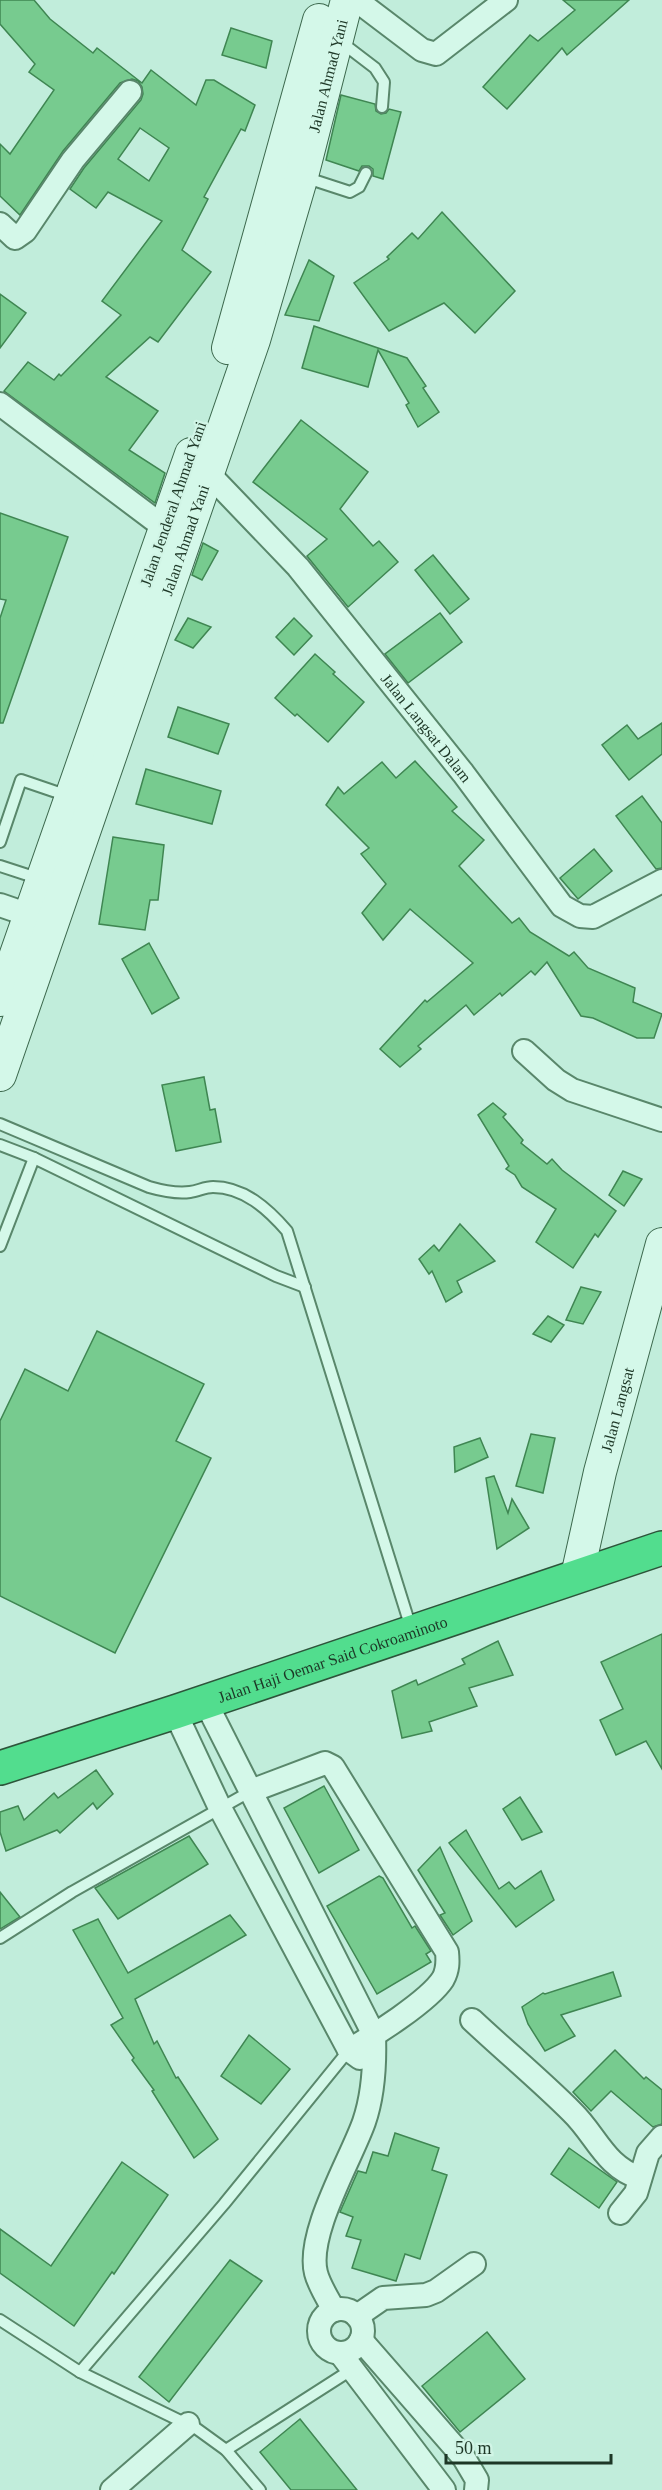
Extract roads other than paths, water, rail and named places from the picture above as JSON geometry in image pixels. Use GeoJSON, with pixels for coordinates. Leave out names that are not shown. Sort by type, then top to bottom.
{"type":"FeatureCollection","features":[{"type":"Feature","properties":{"kind":"highway","name":"Jalan Haji Oemar Said Cokroaminoto"},"geometry":{"type":"LineString","coordinates":[[0,1768],[662,1548]]}},
{"type":"Feature","properties":{"kind":"main road","name":"Jalan Jenderal Ahmad Yani"},"geometry":{"type":"LineString","coordinates":[[0,1000],[234,332],[324,0]]}},
{"type":"Feature","properties":{"kind":"main road","name":"Jalan Ahmad Yani"},"geometry":{"type":"LineString","coordinates":[[0,1075],[254,340],[302,176],[347,0]]}},
{"type":"Feature","properties":{"kind":"main road","name":"Jalan Langsat"},"geometry":{"type":"LineString","coordinates":[[577,1576],[600,1472],[662,1244]]}},
{"type":"Feature","properties":{"kind":"street"},"geometry":{"type":"LineString","coordinates":[[356,0],[422,50],[436,54],[506,0]]}},
{"type":"Feature","properties":{"kind":"street"},"geometry":{"type":"LineString","coordinates":[[0,224],[15,238],[25,231],[73,160],[130,92]]}},
{"type":"Feature","properties":{"kind":"street"},"geometry":{"type":"LineString","coordinates":[[0,404],[165,528]]}},
{"type":"Feature","properties":{"kind":"street","name":"Jalan Langsat Dalam"},"geometry":{"type":"LineString","coordinates":[[207,472],[298,567],[463,772],[562,906],[580,916],[594,917],[662,880]]}},
{"type":"Feature","properties":{"kind":"street"},"geometry":{"type":"LineString","coordinates":[[0,905],[29,915]]}},
{"type":"Feature","properties":{"kind":"street"},"geometry":{"type":"LineString","coordinates":[[524,1051],[556,1080],[572,1090],[662,1120]]}},
{"type":"Feature","properties":{"kind":"street"},"geometry":{"type":"LineString","coordinates":[[190,1706],[250,1791],[374,2036],[374,2067],[364,2120],[321,2226],[316,2253],[316,2272],[334,2310]]}},
{"type":"Feature","properties":{"kind":"street"},"geometry":{"type":"LineString","coordinates":[[190,1706],[220,1808],[349,2050],[374,2067]]}},
{"type":"Feature","properties":{"kind":"street"},"geometry":{"type":"LineString","coordinates":[[250,1791],[326,1763],[333,1767],[447,1952],[448,1965],[438,1984],[374,2036],[349,2050]]}},
{"type":"Feature","properties":{"kind":"street"},"geometry":{"type":"LineString","coordinates":[[472,2020],[573,2113],[610,2162],[640,2178]]}},
{"type":"Feature","properties":{"kind":"street"},"geometry":{"type":"LineString","coordinates":[[620,2213],[632,2200],[648,2153],[662,2137]]}},
{"type":"Feature","properties":{"kind":"street"},"geometry":{"type":"LineString","coordinates":[[357,2316],[383,2298],[415,2297],[436,2291],[474,2264]]}},
{"type":"Feature","properties":{"kind":"street"},"geometry":{"type":"LineString","coordinates":[[346,2362],[361,2340],[362,2324],[351,2311],[334,2310],[321,2322],[321,2339],[325,2346],[346,2362],[444,2490]]}},
{"type":"Feature","properties":{"kind":"street"},"geometry":{"type":"LineString","coordinates":[[361,2340],[464,2458],[477,2480],[476,2490]]}},
{"type":"Feature","properties":{"kind":"street"},"geometry":{"type":"LineString","coordinates":[[112,2490],[188,2424]]}},
{"type":"Feature","properties":{"kind":"lane"},"geometry":{"type":"LineString","coordinates":[[336,38],[375,68],[384,82],[382,107]]}},
{"type":"Feature","properties":{"kind":"lane"},"geometry":{"type":"LineString","coordinates":[[302,176],[350,192],[359,187],[366,173]]}},
{"type":"Feature","properties":{"kind":"lane"},"geometry":{"type":"LineString","coordinates":[[0,842],[21,780],[71,797]]}},
{"type":"Feature","properties":{"kind":"lane"},"geometry":{"type":"LineString","coordinates":[[0,866],[42,880]]}},
{"type":"Feature","properties":{"kind":"lane"},"geometry":{"type":"LineString","coordinates":[[0,1124],[149,1187],[169,1192],[189,1192],[211,1187],[242,1194],[266,1209],[287,1231],[412,1632]]}},
{"type":"Feature","properties":{"kind":"lane"},"geometry":{"type":"LineString","coordinates":[[0,1145],[34,1158],[276,1276],[304,1287]]}},
{"type":"Feature","properties":{"kind":"lane"},"geometry":{"type":"LineString","coordinates":[[0,1246],[34,1158]]}},
{"type":"Feature","properties":{"kind":"lane"},"geometry":{"type":"LineString","coordinates":[[0,1938],[72,1892],[250,1791]]}},
{"type":"Feature","properties":{"kind":"lane"},"geometry":{"type":"LineString","coordinates":[[80,2372],[224,2204],[349,2050]]}},
{"type":"Feature","properties":{"kind":"lane"},"geometry":{"type":"LineString","coordinates":[[0,2320],[80,2372],[188,2424],[226,2450],[260,2490]]}},
{"type":"Feature","properties":{"kind":"lane"},"geometry":{"type":"LineString","coordinates":[[226,2450],[346,2362]]}}]}
